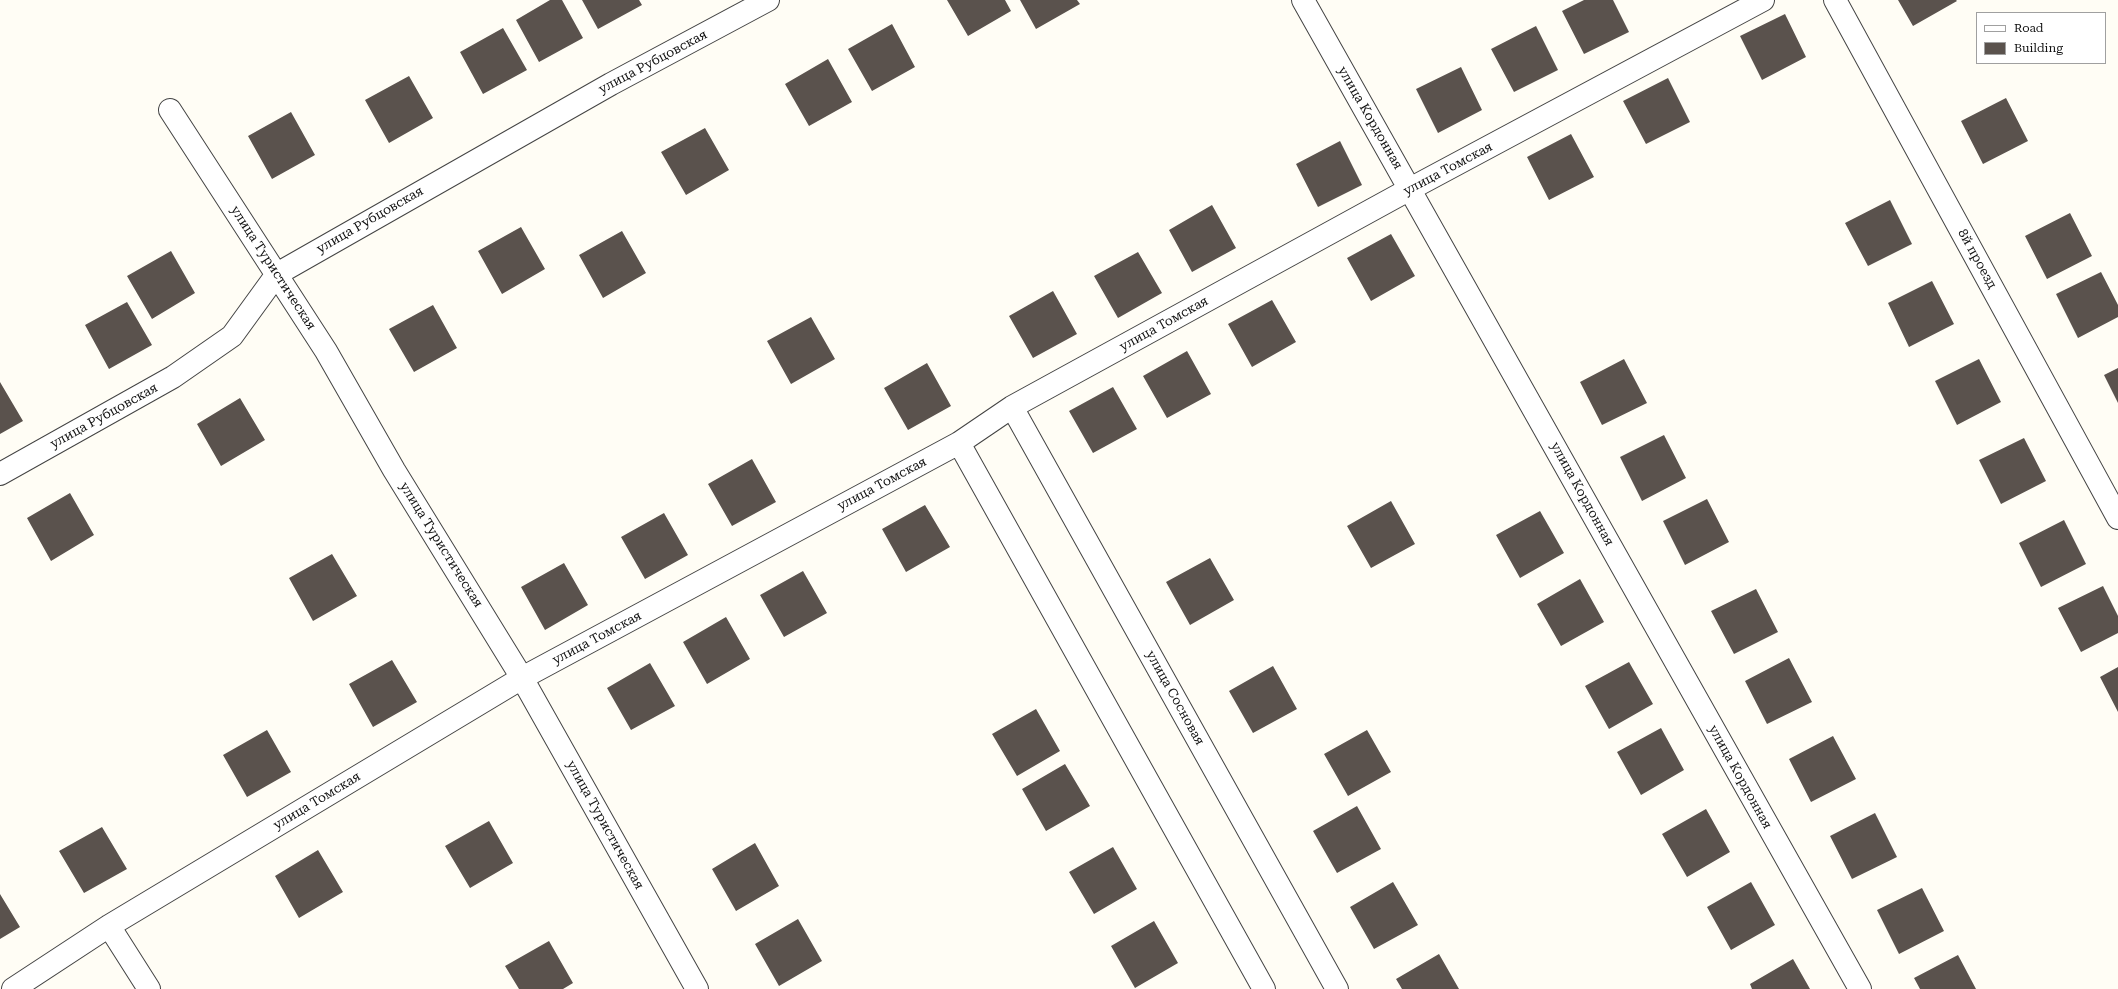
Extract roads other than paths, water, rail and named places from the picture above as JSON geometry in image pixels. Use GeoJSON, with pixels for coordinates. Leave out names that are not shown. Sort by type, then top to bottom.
{"type":"FeatureCollection","features":[{"type":"Feature","properties":{"kind":"street","name":"улица Рубцовская"},"geometry":{"type":"LineString","coordinates":[[0,474],[173,378],[232,336],[277,274],[611,84],[768,0]]}},
{"type":"Feature","properties":{"kind":"street","name":"улица Кордонная"},"geometry":{"type":"LineString","coordinates":[[1303,0],[1860,989]]}},
{"type":"Feature","properties":{"kind":"street","name":"улица Томская"},"geometry":{"type":"LineString","coordinates":[[13,989],[109,926],[522,678],[959,443],[1012,407],[1410,189],[1763,0]]}},
{"type":"Feature","properties":{"kind":"street","name":"8й проезд"},"geometry":{"type":"LineString","coordinates":[[1835,0],[2118,518]]}},
{"type":"Feature","properties":{"kind":"street","name":"улица Туристическая"},"geometry":{"type":"LineString","coordinates":[[170,110],[326,351],[394,470],[522,678],[697,989]]}},
{"type":"Feature","properties":{"kind":"street","name":"улица Сосновая"},"geometry":{"type":"LineString","coordinates":[[1012,407],[1337,989]]}},
{"type":"Feature","properties":{"kind":"street"},"geometry":{"type":"LineString","coordinates":[[959,443],[1264,989]]}},
{"type":"Feature","properties":{"kind":"street"},"geometry":{"type":"LineString","coordinates":[[109,926],[149,989]]}}]}
